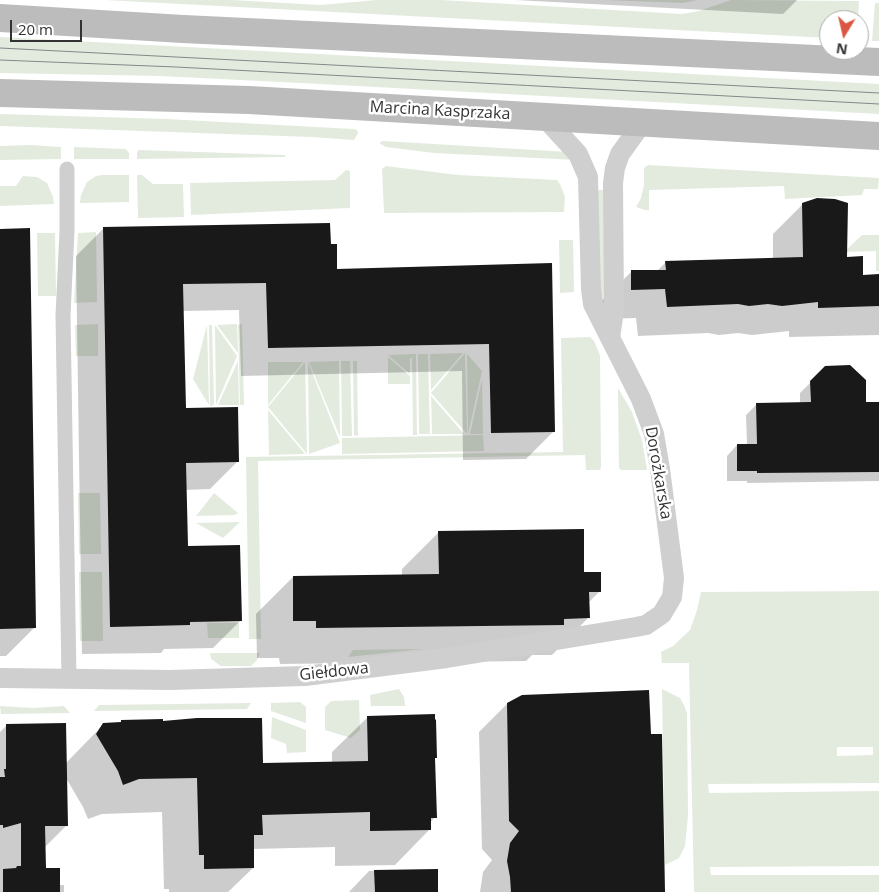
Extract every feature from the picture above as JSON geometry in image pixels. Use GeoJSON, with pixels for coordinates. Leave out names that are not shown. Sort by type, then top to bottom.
{"type":"FeatureCollection","features":[{"type":"Feature","properties":{"kind":"main road"},"geometry":{"type":"LineString","coordinates":[[4,15],[193,30],[879,62]]}},
{"type":"Feature","properties":{"kind":"main road","name":"Marcina Kasprzaka"},"geometry":{"type":"LineString","coordinates":[[0,93],[186,97],[879,136]]}},
{"type":"Feature","properties":{"kind":"street","name":"Dorożkarska"},"geometry":{"type":"LineString","coordinates":[[544,117],[578,154],[588,177],[592,297],[595,309],[641,399],[651,424],[658,452],[674,578],[672,597],[662,614]]}},
{"type":"Feature","properties":{"kind":"street"},"geometry":{"type":"LineString","coordinates":[[610,338],[614,310],[614,168],[620,154],[643,122]]}},
{"type":"Feature","properties":{"kind":"street"},"geometry":{"type":"LineString","coordinates":[[67,168],[67,231],[63,315],[69,679]]}},
{"type":"Feature","properties":{"kind":"street","name":"Giełdowa"},"geometry":{"type":"LineString","coordinates":[[0,678],[170,680],[305,676],[447,658],[636,627],[646,625],[662,614]]}},
{"type":"Feature","properties":{"kind":"shaded area"},"geometry":{"type":"Polygon","coordinates":[[[105,0],[232,0],[320,5],[377,0],[441,0],[682,14],[699,11],[731,0],[859,1],[859,10],[819,10],[819,37],[105,0]]]}},
{"type":"Feature","properties":{"kind":"shaded area"},"geometry":{"type":"Polygon","coordinates":[[[605,0],[698,0],[683,3],[605,0]]]}},
{"type":"Feature","properties":{"kind":"shaded area"},"geometry":{"type":"Polygon","coordinates":[[[875,3],[879,3],[879,41],[872,41],[875,3]]]}},
{"type":"Feature","properties":{"kind":"shaded area"},"geometry":{"type":"Polygon","coordinates":[[[0,37],[879,84],[879,114],[160,76],[0,73],[0,37]]]}},
{"type":"Feature","properties":{"kind":"shaded area"},"geometry":{"type":"Polygon","coordinates":[[[0,114],[167,119],[353,129],[357,130],[358,133],[354,140],[0,126],[0,114]]]}},
{"type":"Feature","properties":{"kind":"shaded area"},"geometry":{"type":"Polygon","coordinates":[[[383,141],[569,152],[577,160],[434,153],[386,147],[379,143],[383,141]]]}},
{"type":"Feature","properties":{"kind":"shaded area"},"geometry":{"type":"Polygon","coordinates":[[[0,146],[61,147],[61,159],[0,160],[0,146]]]}},
{"type":"Feature","properties":{"kind":"shaded area"},"geometry":{"type":"Polygon","coordinates":[[[74,147],[126,149],[129,153],[129,159],[74,159],[74,147]]]}},
{"type":"Feature","properties":{"kind":"shaded area"},"geometry":{"type":"Polygon","coordinates":[[[139,150],[285,155],[285,157],[137,159],[137,152],[139,150]]]}},
{"type":"Feature","properties":{"kind":"shaded area"},"geometry":{"type":"Polygon","coordinates":[[[648,165],[879,178],[878,189],[864,189],[862,195],[785,199],[784,186],[649,190],[649,210],[645,210],[636,207],[641,198],[644,185],[644,168],[648,165]]]}},
{"type":"Feature","properties":{"kind":"shaded area"},"geometry":{"type":"Polygon","coordinates":[[[386,166],[458,175],[557,180],[565,197],[564,212],[384,213],[382,169],[386,166]]]}},
{"type":"Feature","properties":{"kind":"shaded area"},"geometry":{"type":"Polygon","coordinates":[[[346,170],[350,171],[350,208],[191,215],[190,183],[335,180],[346,170]]]}},
{"type":"Feature","properties":{"kind":"shaded area"},"geometry":{"type":"Polygon","coordinates":[[[129,175],[129,202],[80,203],[81,195],[87,182],[96,176],[129,175]]]}},
{"type":"Feature","properties":{"kind":"shaded area"},"geometry":{"type":"Polygon","coordinates":[[[137,175],[142,175],[153,184],[183,184],[184,217],[138,218],[137,175]]]}},
{"type":"Feature","properties":{"kind":"shaded area"},"geometry":{"type":"Polygon","coordinates":[[[23,176],[37,177],[47,183],[54,204],[0,206],[0,186],[16,186],[23,176]]]}},
{"type":"Feature","properties":{"kind":"shaded area"},"geometry":{"type":"Polygon","coordinates":[[[597,190],[607,190],[606,303],[603,304],[600,303],[597,190]]]}},
{"type":"Feature","properties":{"kind":"shaded area"},"geometry":{"type":"Polygon","coordinates":[[[96,232],[97,302],[74,303],[78,233],[96,232]]]}},
{"type":"Feature","properties":{"kind":"shaded area"},"geometry":{"type":"Polygon","coordinates":[[[37,233],[55,233],[56,296],[38,296],[37,233]]]}},
{"type":"Feature","properties":{"kind":"shaded area"},"geometry":{"type":"Polygon","coordinates":[[[862,235],[879,235],[879,271],[876,271],[876,251],[844,252],[862,235]]]}},
{"type":"Feature","properties":{"kind":"shaded area"},"geometry":{"type":"Polygon","coordinates":[[[559,240],[573,240],[574,292],[560,293],[559,240]]]}},
{"type":"Feature","properties":{"kind":"shaded area"},"geometry":{"type":"Polygon","coordinates":[[[98,324],[98,356],[76,356],[75,325],[98,324]]]}},
{"type":"Feature","properties":{"kind":"shaded area"},"geometry":{"type":"Polygon","coordinates":[[[237,324],[238,353],[217,325],[237,324]]]}},
{"type":"Feature","properties":{"kind":"shaded area"},"geometry":{"type":"Polygon","coordinates":[[[242,324],[244,405],[240,405],[238,325],[242,324]]]}},
{"type":"Feature","properties":{"kind":"shaded area"},"geometry":{"type":"Polygon","coordinates":[[[207,325],[209,405],[193,379],[207,325]]]}},
{"type":"Feature","properties":{"kind":"shaded area"},"geometry":{"type":"Polygon","coordinates":[[[209,325],[212,325],[214,405],[210,406],[209,325]]]}},
{"type":"Feature","properties":{"kind":"shaded area"},"geometry":{"type":"Polygon","coordinates":[[[215,325],[237,356],[216,405],[215,325]]]}},
{"type":"Feature","properties":{"kind":"shaded area"},"geometry":{"type":"Polygon","coordinates":[[[590,337],[594,341],[600,355],[601,468],[599,470],[586,470],[585,455],[258,461],[261,639],[249,639],[246,457],[563,452],[561,338],[590,337]]]}},
{"type":"Feature","properties":{"kind":"shaded area"},"geometry":{"type":"Polygon","coordinates":[[[463,353],[431,390],[430,354],[463,353]]]}},
{"type":"Feature","properties":{"kind":"shaded area"},"geometry":{"type":"Polygon","coordinates":[[[465,353],[467,434],[431,393],[465,353]]]}},
{"type":"Feature","properties":{"kind":"shaded area"},"geometry":{"type":"Polygon","coordinates":[[[416,354],[417,435],[413,435],[412,358],[410,358],[410,374],[388,355],[416,354]]]}},
{"type":"Feature","properties":{"kind":"shaded area"},"geometry":{"type":"Polygon","coordinates":[[[418,354],[428,354],[430,434],[419,434],[418,354]]]}},
{"type":"Feature","properties":{"kind":"shaded area"},"geometry":{"type":"Polygon","coordinates":[[[467,354],[482,371],[468,434],[467,354]]]}},
{"type":"Feature","properties":{"kind":"shaded area"},"geometry":{"type":"Polygon","coordinates":[[[388,357],[410,376],[410,384],[388,384],[388,357]]]}},
{"type":"Feature","properties":{"kind":"shaded area"},"geometry":{"type":"Polygon","coordinates":[[[238,361],[239,405],[218,405],[238,361]]]}},
{"type":"Feature","properties":{"kind":"shaded area"},"geometry":{"type":"Polygon","coordinates":[[[339,361],[340,437],[309,362],[339,361]]]}},
{"type":"Feature","properties":{"kind":"shaded area"},"geometry":{"type":"Polygon","coordinates":[[[341,361],[350,361],[352,436],[342,436],[341,361]]]}},
{"type":"Feature","properties":{"kind":"shaded area"},"geometry":{"type":"Polygon","coordinates":[[[353,361],[357,361],[358,436],[354,435],[353,361]]]}},
{"type":"Feature","properties":{"kind":"shaded area"},"geometry":{"type":"Polygon","coordinates":[[[268,362],[303,362],[268,405],[268,362]]]}},
{"type":"Feature","properties":{"kind":"shaded area"},"geometry":{"type":"Polygon","coordinates":[[[305,362],[307,454],[268,407],[305,362]]]}},
{"type":"Feature","properties":{"kind":"shaded area"},"geometry":{"type":"Polygon","coordinates":[[[308,362],[340,443],[309,454],[308,362]]]}},
{"type":"Feature","properties":{"kind":"shaded area"},"geometry":{"type":"Polygon","coordinates":[[[482,379],[483,434],[470,434],[482,379]]]}},
{"type":"Feature","properties":{"kind":"shaded area"},"geometry":{"type":"Polygon","coordinates":[[[618,388],[632,412],[642,440],[647,470],[621,470],[619,468],[618,388]]]}},
{"type":"Feature","properties":{"kind":"shaded area"},"geometry":{"type":"Polygon","coordinates":[[[431,396],[464,434],[432,434],[431,396]]]}},
{"type":"Feature","properties":{"kind":"shaded area"},"geometry":{"type":"Polygon","coordinates":[[[268,410],[305,454],[269,455],[268,410]]]}},
{"type":"Feature","properties":{"kind":"shaded area"},"geometry":{"type":"Polygon","coordinates":[[[483,435],[484,451],[342,454],[342,438],[483,435]]]}},
{"type":"Feature","properties":{"kind":"shaded area"},"geometry":{"type":"Polygon","coordinates":[[[78,493],[100,493],[101,554],[79,554],[78,493]]]}},
{"type":"Feature","properties":{"kind":"shaded area"},"geometry":{"type":"Polygon","coordinates":[[[214,493],[238,513],[235,515],[196,516],[214,493]]]}},
{"type":"Feature","properties":{"kind":"shaded area"},"geometry":{"type":"Polygon","coordinates":[[[240,522],[223,538],[196,523],[240,522]]]}},
{"type":"Feature","properties":{"kind":"shaded area"},"geometry":{"type":"Polygon","coordinates":[[[79,572],[102,572],[103,641],[80,641],[79,572]]]}},
{"type":"Feature","properties":{"kind":"shaded area"},"geometry":{"type":"Polygon","coordinates":[[[879,591],[879,783],[708,784],[709,793],[879,791],[879,866],[710,867],[711,875],[879,875],[879,892],[694,892],[689,663],[662,663],[661,652],[673,646],[690,630],[701,592],[879,591]],[[837,747],[837,756],[873,755],[873,747],[837,747]]]}},
{"type":"Feature","properties":{"kind":"shaded area"},"geometry":{"type":"Polygon","coordinates":[[[207,623],[239,623],[239,638],[208,638],[207,623]]]}},
{"type":"Feature","properties":{"kind":"shaded area"},"geometry":{"type":"Polygon","coordinates":[[[423,649],[348,657],[353,650],[423,649]]]}},
{"type":"Feature","properties":{"kind":"shaded area"},"geometry":{"type":"Polygon","coordinates":[[[210,653],[260,653],[257,660],[251,666],[221,666],[211,659],[210,653]]]}},
{"type":"Feature","properties":{"kind":"shaded area"},"geometry":{"type":"Polygon","coordinates":[[[399,689],[404,697],[405,706],[371,706],[370,695],[399,689]]]}},
{"type":"Feature","properties":{"kind":"shaded area"},"geometry":{"type":"Polygon","coordinates":[[[662,689],[680,698],[687,713],[688,816],[685,846],[679,858],[665,865],[662,689]]]}},
{"type":"Feature","properties":{"kind":"shaded area"},"geometry":{"type":"Polygon","coordinates":[[[359,700],[360,730],[351,738],[325,730],[325,707],[331,701],[359,700]]]}},
{"type":"Feature","properties":{"kind":"shaded area"},"geometry":{"type":"Polygon","coordinates":[[[300,702],[306,707],[306,723],[271,711],[271,703],[300,702]]]}},
{"type":"Feature","properties":{"kind":"shaded area"},"geometry":{"type":"Polygon","coordinates":[[[251,703],[247,709],[94,711],[99,705],[251,703]]]}},
{"type":"Feature","properties":{"kind":"shaded area"},"geometry":{"type":"Polygon","coordinates":[[[0,706],[33,708],[64,706],[70,713],[1,714],[0,706]]]}},
{"type":"Feature","properties":{"kind":"shaded area"},"geometry":{"type":"Polygon","coordinates":[[[272,717],[306,730],[306,752],[287,753],[286,744],[271,738],[272,717]]]}},
{"type":"Feature","properties":{"kind":"building"},"geometry":{"type":"Polygon","coordinates":[[[817,198],[835,199],[848,203],[847,257],[863,256],[863,275],[879,274],[879,306],[818,308],[818,302],[782,306],[738,304],[667,307],[665,289],[631,290],[631,270],[666,270],[665,261],[803,257],[802,203],[817,198]]]}},
{"type":"Feature","properties":{"kind":"building"},"geometry":{"type":"Polygon","coordinates":[[[330,223],[331,244],[337,244],[337,269],[552,263],[555,432],[491,433],[489,344],[268,348],[266,283],[183,284],[186,408],[238,407],[239,462],[186,463],[188,546],[240,545],[242,621],[190,622],[190,625],[110,627],[103,227],[330,223]]]}},
{"type":"Feature","properties":{"kind":"building"},"geometry":{"type":"Polygon","coordinates":[[[30,228],[36,628],[0,629],[0,229],[30,228]]]}},
{"type":"Feature","properties":{"kind":"building"},"geometry":{"type":"Polygon","coordinates":[[[850,365],[866,380],[866,402],[879,402],[879,472],[757,473],[757,471],[737,471],[737,444],[757,444],[756,403],[811,402],[810,381],[825,366],[850,365]]]}},
{"type":"Feature","properties":{"kind":"building"},"geometry":{"type":"Polygon","coordinates":[[[584,529],[584,572],[601,572],[601,592],[589,592],[590,618],[564,619],[564,625],[316,628],[316,621],[293,621],[293,576],[439,574],[438,531],[584,529]]]}},
{"type":"Feature","properties":{"kind":"building"},"geometry":{"type":"Polygon","coordinates":[[[649,690],[651,734],[662,734],[665,892],[511,892],[507,861],[510,843],[519,831],[509,821],[507,703],[522,695],[649,690]]]}},
{"type":"Feature","properties":{"kind":"building"},"geometry":{"type":"Polygon","coordinates":[[[435,714],[437,818],[431,818],[431,830],[370,831],[370,812],[262,815],[263,835],[254,835],[254,868],[204,869],[204,855],[199,855],[197,778],[139,779],[123,785],[118,771],[96,734],[103,723],[121,722],[121,720],[163,719],[163,721],[197,718],[262,718],[263,763],[368,761],[367,716],[435,714]]]}},
{"type":"Feature","properties":{"kind":"building"},"geometry":{"type":"Polygon","coordinates":[[[66,723],[68,826],[45,826],[46,868],[60,868],[60,892],[3,892],[3,869],[21,866],[21,823],[3,828],[3,825],[0,825],[0,777],[5,777],[4,769],[6,769],[6,724],[66,723]]]}},
{"type":"Feature","properties":{"kind":"building"},"geometry":{"type":"Polygon","coordinates":[[[438,869],[438,892],[375,892],[374,870],[438,869]]]}},
{"type":"Feature","properties":{"kind":"tram line"},"geometry":{"type":"LineString","coordinates":[[0,48],[879,93]]}},
{"type":"Feature","properties":{"kind":"tram line"},"geometry":{"type":"LineString","coordinates":[[0,60],[176,67],[879,104]]}}]}
